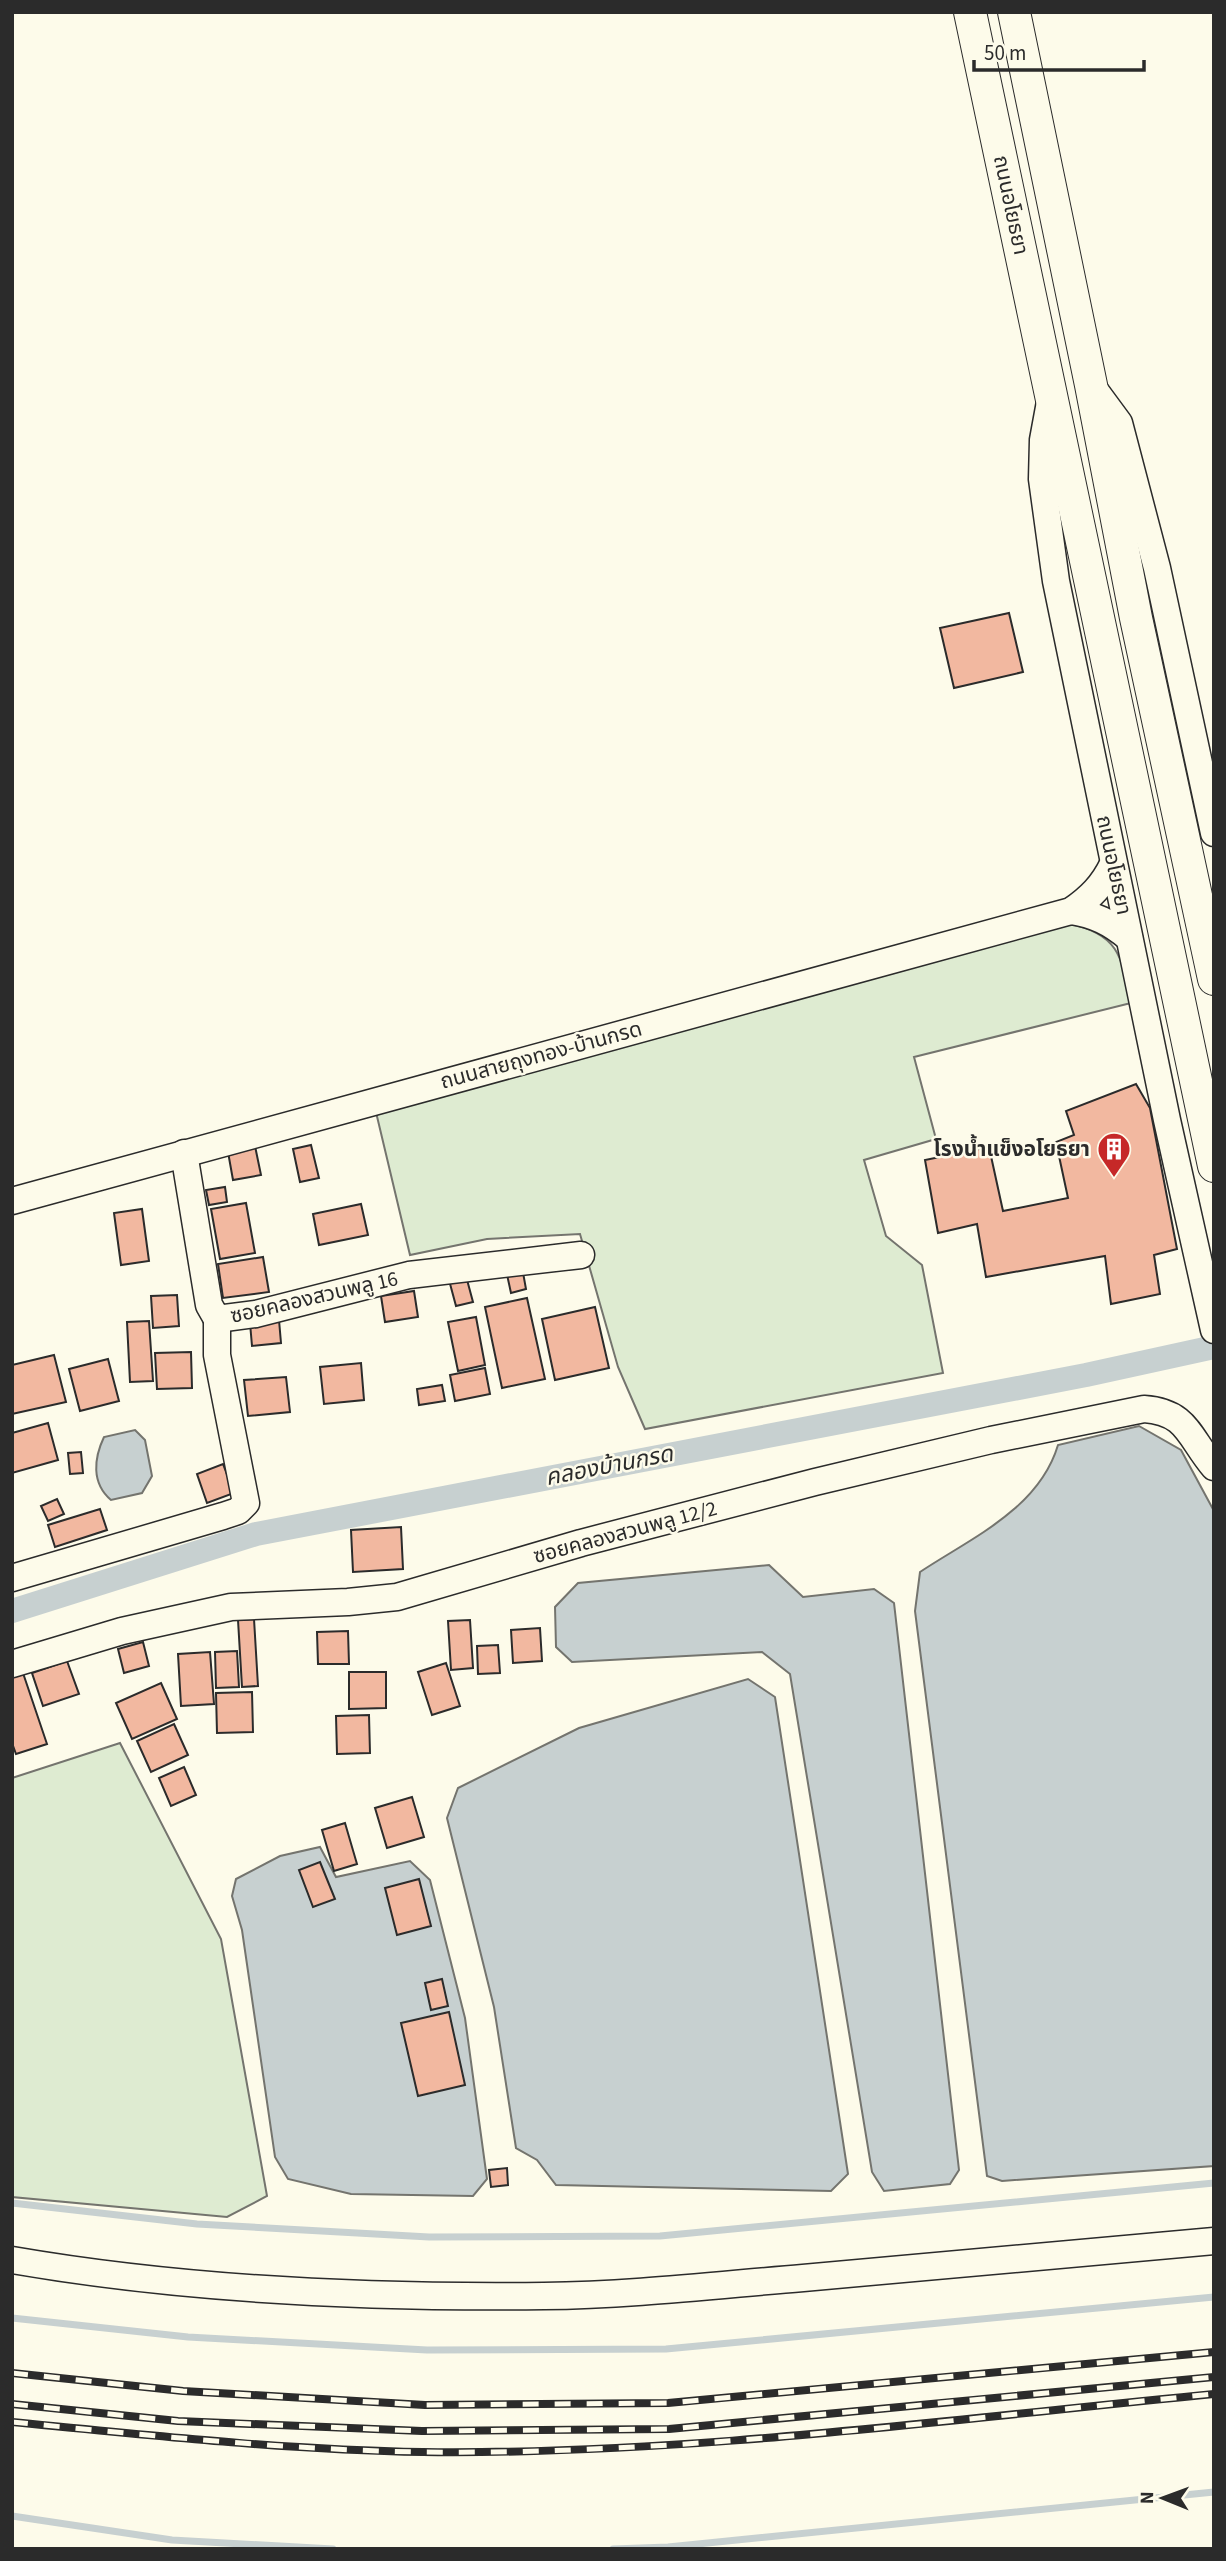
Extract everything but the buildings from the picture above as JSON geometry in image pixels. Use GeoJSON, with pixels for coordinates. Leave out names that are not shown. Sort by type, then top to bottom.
{"type":"FeatureCollection","features":[{"type":"Feature","properties":{"kind":"main road","name":"ถนนอโยธยา"},"geometry":{"type":"LineString","coordinates":[[970,12],[1214,1166]]}},
{"type":"Feature","properties":{"kind":"main road","name":"ถนนอโยธยา"},"geometry":{"type":"LineString","coordinates":[[1014,12],[1136,618],[1214,979]]}},
{"type":"Feature","properties":{"kind":"street","name":"ถนนอโยธยา"},"geometry":{"type":"LineString","coordinates":[[1091,385],[1119,423],[1157,568],[1213,826]]}},
{"type":"Feature","properties":{"kind":"street","name":"ถนนอโยธยา"},"geometry":{"type":"LineString","coordinates":[[1051,397],[1043,440],[1042,479],[1056,581],[1113,864],[1213,1327]]}},
{"type":"Feature","properties":{"kind":"street","name":"ถนนสายถุงทอง-บ้านกรด"},"geometry":{"type":"LineString","coordinates":[[12,1201],[1070,911],[1090,898],[1105,881],[1113,864]]}},
{"type":"Feature","properties":{"kind":"street","name":"ถนนสายถุงทอง-บ้านกรด"},"geometry":{"type":"LineString","coordinates":[[1070,911],[1094,915],[1112,923],[1129,938]]}},
{"type":"Feature","properties":{"kind":"street","name":"ซอยคลองสวนพลู 16"},"geometry":{"type":"LineString","coordinates":[[184,1153],[209,1305],[217,1319],[256,1314],[409,1275],[517,1260],[581,1255]]}},
{"type":"Feature","properties":{"kind":"street"},"geometry":{"type":"LineString","coordinates":[[14,1578],[184,1529],[238,1511],[246,1503],[218,1355],[217,1319]]}},
{"type":"Feature","properties":{"kind":"street","name":"ซอยคลองสวนพลู 12/2"},"geometry":{"type":"LineString","coordinates":[[12,1664],[122,1631],[231,1607],[397,1597],[581,1543],[802,1486],[991,1440],[1144,1409],[1158,1410],[1183,1422],[1214,1466]]}},
{"type":"Feature","properties":{"kind":"street"},"geometry":{"type":"LineString","coordinates":[[12,2260],[118,2275],[290,2289],[378,2294],[546,2296],[732,2284],[1214,2241]]}},
{"type":"Feature","properties":{"kind":"green space"},"geometry":{"type":"Polygon","coordinates":[[[1070,924],[1099,934],[1116,951],[1125,973],[1131,1003],[914,1057],[936,1139],[864,1160],[886,1236],[922,1265],[943,1373],[645,1429],[618,1367],[580,1234],[487,1239],[410,1255],[375,1108],[1070,924]]]}},
{"type":"Feature","properties":{"kind":"green space"},"geometry":{"type":"Polygon","coordinates":[[[120,1743],[221,1939],[267,2196],[227,2217],[12,2197],[12,1778],[120,1743]]]}},
{"type":"Feature","properties":{"kind":"shaded area"},"geometry":{"type":"Polygon","coordinates":[[[1139,1426],[1181,1450],[1214,1511],[1214,2166],[1002,2181],[987,2176],[915,1611],[920,1572],[981,1534],[1019,1504],[1036,1487],[1049,1467],[1058,1445],[1139,1426]]]}},
{"type":"Feature","properties":{"kind":"shaded area"},"geometry":{"type":"Polygon","coordinates":[[[135,1430],[145,1440],[152,1476],[142,1493],[111,1500],[97,1478],[101,1445],[104,1437],[135,1430]]]}},
{"type":"Feature","properties":{"kind":"shaded area"},"geometry":{"type":"Polygon","coordinates":[[[769,1565],[803,1597],[874,1589],[894,1603],[959,2170],[950,2184],[884,2191],[872,2172],[790,1674],[762,1652],[572,1662],[556,1647],[555,1607],[578,1583],[769,1565]]]}},
{"type":"Feature","properties":{"kind":"shaded area"},"geometry":{"type":"Polygon","coordinates":[[[748,1679],[775,1697],[848,2174],[831,2191],[556,2185],[537,2160],[516,2148],[494,2007],[447,1818],[458,1788],[579,1728],[748,1679]]]}},
{"type":"Feature","properties":{"kind":"shaded area"},"geometry":{"type":"Polygon","coordinates":[[[320,1847],[336,1877],[410,1861],[430,1880],[465,2018],[487,2179],[473,2196],[351,2194],[288,2179],[275,2157],[242,1930],[232,1896],[236,1879],[280,1856],[320,1847]]]}},
{"type":"Feature","properties":{"kind":"waterway","name":"คลองบ้านกรด"},"geometry":{"type":"LineString","coordinates":[[12,1611],[256,1534],[1086,1375],[1214,1347]]}},
{"type":"Feature","properties":{"kind":"waterway"},"geometry":{"type":"LineString","coordinates":[[12,2203],[197,2224],[429,2237],[660,2236],[1214,2183]]}},
{"type":"Feature","properties":{"kind":"waterway"},"geometry":{"type":"LineString","coordinates":[[12,2318],[188,2337],[427,2350],[666,2349],[1214,2297]]}},
{"type":"Feature","properties":{"kind":"waterway"},"geometry":{"type":"LineString","coordinates":[[613,2549],[668,2547],[1214,2492]]}},
{"type":"Feature","properties":{"kind":"waterway"},"geometry":{"type":"LineString","coordinates":[[12,2516],[172,2540],[333,2549]]}},
{"type":"Feature","properties":{"kind":"railway"},"geometry":{"type":"LineString","coordinates":[[12,2373],[183,2391],[425,2405],[668,2403],[1214,2352]]}},
{"type":"Feature","properties":{"kind":"railway"},"geometry":{"type":"LineString","coordinates":[[12,2404],[178,2421],[422,2431],[669,2429],[1214,2377]]}},
{"type":"Feature","properties":{"kind":"railway"},"geometry":{"type":"LineString","coordinates":[[12,2422],[320,2448],[423,2452],[522,2451],[621,2448],[819,2434],[1214,2394]]}},
{"type":"Feature","properties":{"kind":"place","name":"โรงน้ำแข็งอโยธยา"},"geometry":{"type":"Point","coordinates":[1114,1179]}}]}
